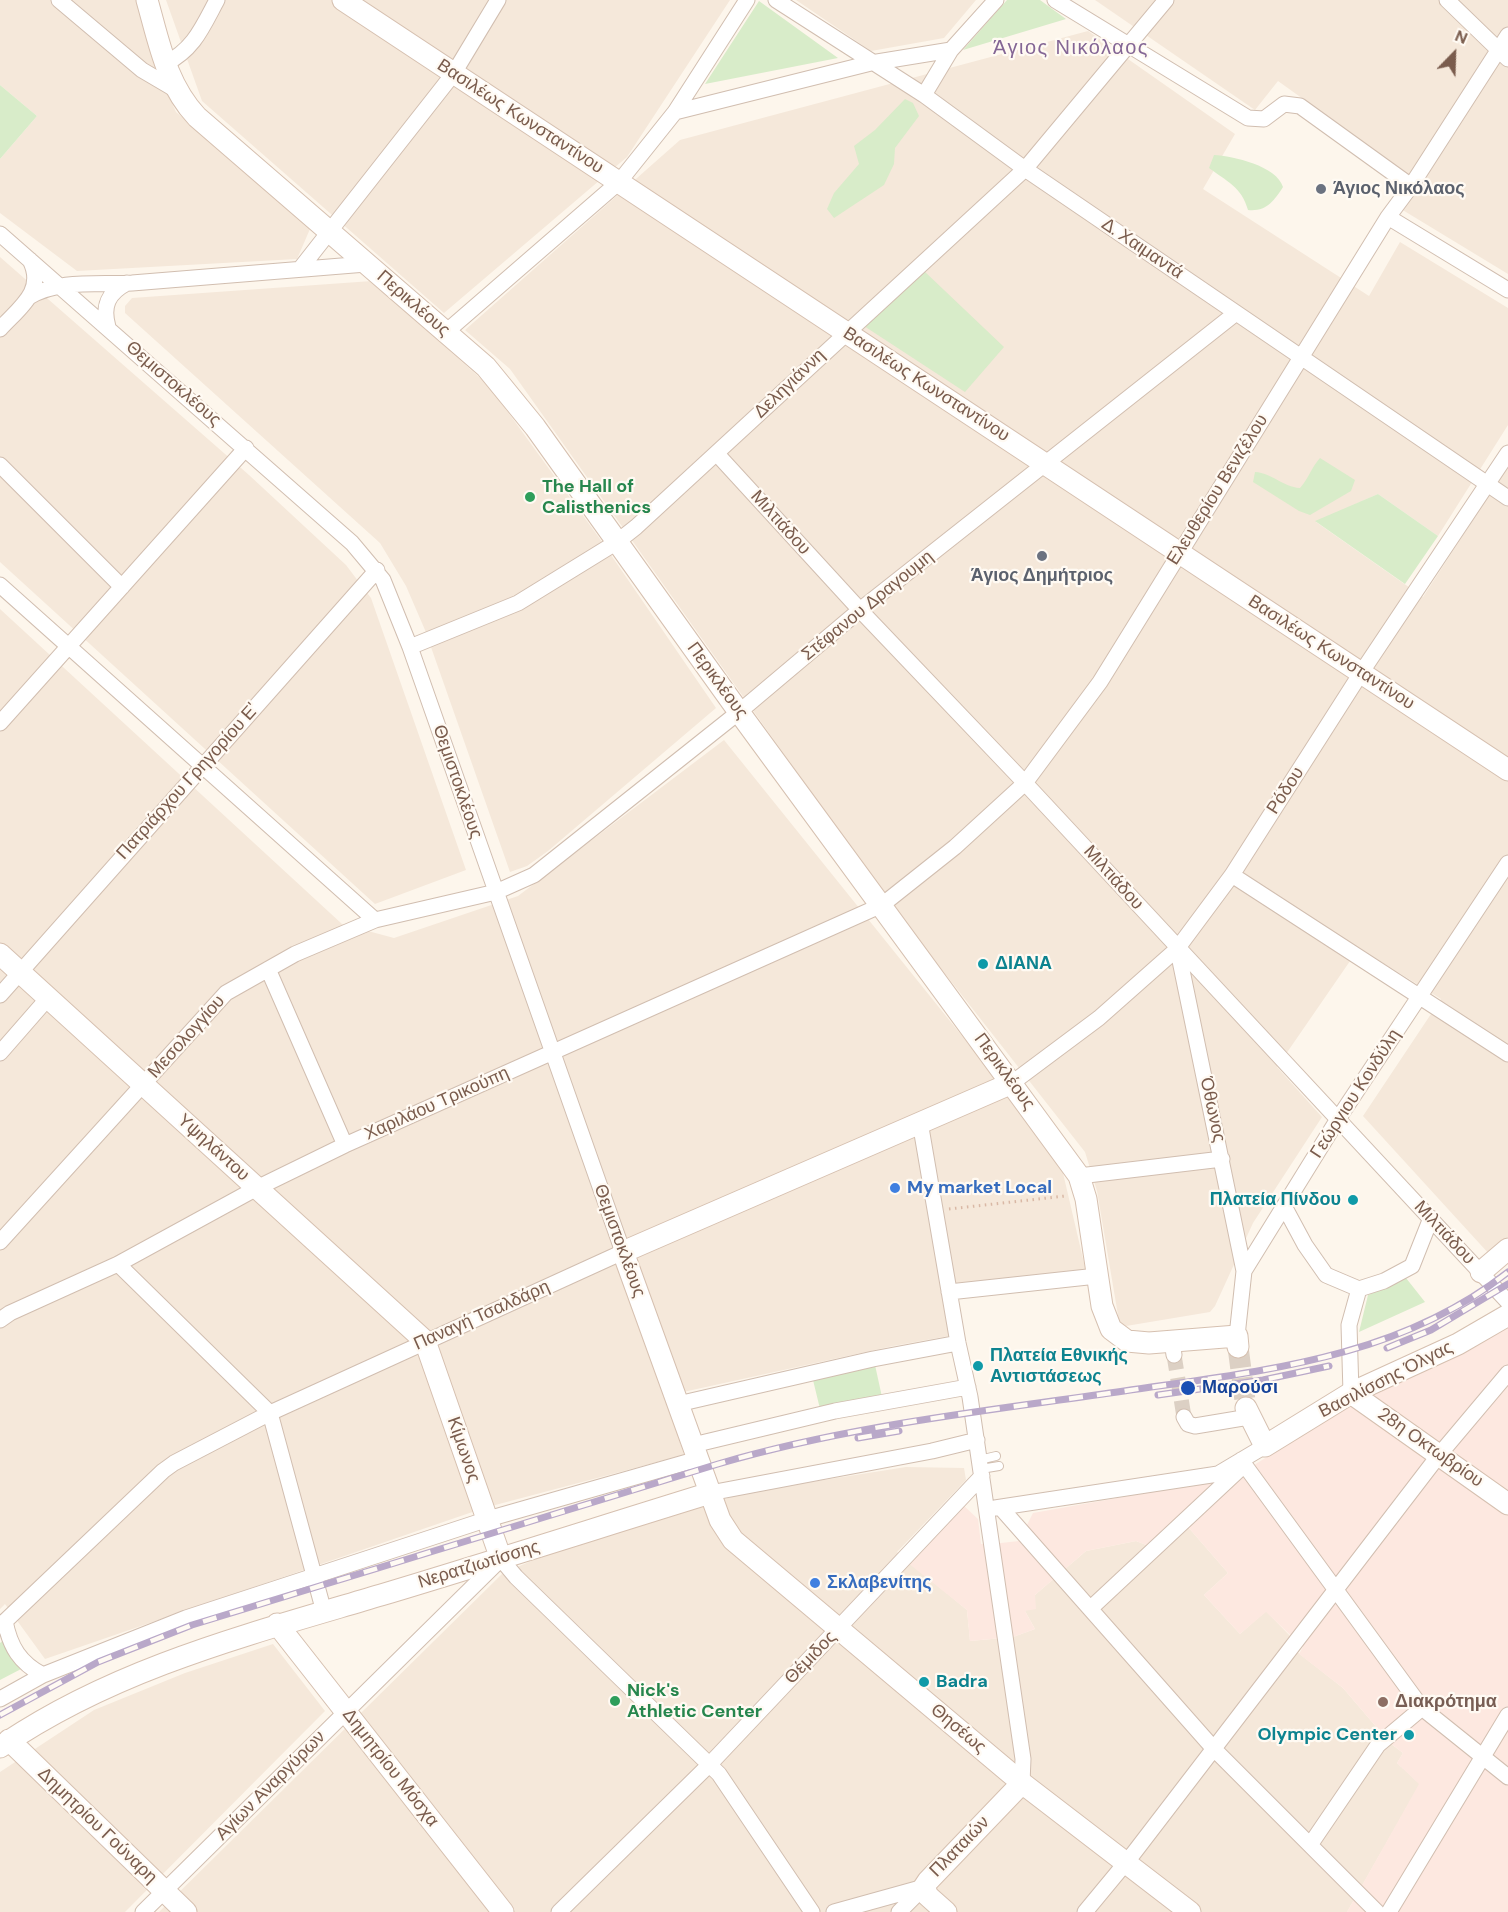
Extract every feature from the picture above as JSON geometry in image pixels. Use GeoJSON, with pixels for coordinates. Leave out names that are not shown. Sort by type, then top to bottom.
{"type":"FeatureCollection","features":[{"type":"Feature","properties":{"kind":"street"},"geometry":{"type":"LineString","coordinates":[[60,0],[141,70],[176,90]]}},
{"type":"Feature","properties":{"kind":"street","name":"Περικλέους"},"geometry":{"type":"LineString","coordinates":[[147,0],[165,64],[176,90],[197,117],[446,332],[497,379],[535,427],[739,712],[1012,1083],[1079,1176],[1086,1199],[1102,1306],[1111,1329],[1127,1341],[1173,1348],[1237,1342]]}},
{"type":"Feature","properties":{"kind":"street"},"geometry":{"type":"LineString","coordinates":[[165,64],[183,54],[196,40],[217,0]]}},
{"type":"Feature","properties":{"kind":"street","name":"Βασιλέως Κωνσταντίνου"},"geometry":{"type":"LineString","coordinates":[[343,0],[1508,770]]}},
{"type":"Feature","properties":{"kind":"street"},"geometry":{"type":"LineString","coordinates":[[300,269],[454,73],[498,0]]}},
{"type":"Feature","properties":{"kind":"street"},"geometry":{"type":"LineString","coordinates":[[446,332],[619,182],[675,112],[747,0]]}},
{"type":"Feature","properties":{"kind":"street","name":"Δ. Χαιμαντά"},"geometry":{"type":"LineString","coordinates":[[776,0],[924,95],[1025,169],[1508,498]]}},
{"type":"Feature","properties":{"kind":"street"},"geometry":{"type":"LineString","coordinates":[[924,95],[951,50],[996,0]]}},
{"type":"Feature","properties":{"kind":"street"},"geometry":{"type":"LineString","coordinates":[[1055,0],[1248,118],[1264,119],[1284,104],[1300,106],[1411,186]]}},
{"type":"Feature","properties":{"kind":"street","name":"Δεληγιάννη"},"geometry":{"type":"LineString","coordinates":[[410,647],[518,603],[617,542],[717,454],[845,332],[939,250],[1025,169],[1166,0]]}},
{"type":"Feature","properties":{"kind":"street"},"geometry":{"type":"LineString","coordinates":[[1447,0],[1503,54]]}},
{"type":"Feature","properties":{"kind":"street","name":"Ελευθερίου Βενιζέλου"},"geometry":{"type":"LineString","coordinates":[[882,905],[955,847],[1026,783],[1100,682],[1388,217],[1503,54],[1508,35]]}},
{"type":"Feature","properties":{"kind":"street"},"geometry":{"type":"LineString","coordinates":[[675,112],[871,63],[951,50]]}},
{"type":"Feature","properties":{"kind":"street"},"geometry":{"type":"LineString","coordinates":[[1388,217],[1508,290]]}},
{"type":"Feature","properties":{"kind":"street","name":"Θεμιστοκλέους"},"geometry":{"type":"LineString","coordinates":[[0,234],[246,448],[352,543],[377,570],[392,599],[410,647],[698,1459]]}},
{"type":"Feature","properties":{"kind":"street"},"geometry":{"type":"LineString","coordinates":[[0,329],[36,286],[36,272],[30,260]]}},
{"type":"Feature","properties":{"kind":"street"},"geometry":{"type":"LineString","coordinates":[[29,297],[43,289],[59,285],[127,283],[366,264]]}},
{"type":"Feature","properties":{"kind":"street"},"geometry":{"type":"LineString","coordinates":[[108,327],[104,314],[107,300],[115,289],[127,283]]}},
{"type":"Feature","properties":{"kind":"street","name":"Στέφανου Δραγουμη"},"geometry":{"type":"LineString","coordinates":[[496,892],[534,875],[739,712],[860,610],[1236,313]]}},
{"type":"Feature","properties":{"kind":"street"},"geometry":{"type":"LineString","coordinates":[[0,723],[246,448]]}},
{"type":"Feature","properties":{"kind":"street","name":"Ρόδου"},"geometry":{"type":"LineString","coordinates":[[1012,1083],[1100,1018],[1178,949],[1232,875],[1361,673],[1489,485],[1508,453]]}},
{"type":"Feature","properties":{"kind":"street","name":"Μιλτιάδου"},"geometry":{"type":"LineString","coordinates":[[717,454],[860,610],[1026,783],[1508,1302]]}},
{"type":"Feature","properties":{"kind":"street"},"geometry":{"type":"LineString","coordinates":[[0,465],[122,587]]}},
{"type":"Feature","properties":{"kind":"street","name":"Πατριάρχου Γρηγορίου Ε'"},"geometry":{"type":"LineString","coordinates":[[0,995],[377,570]]}},
{"type":"Feature","properties":{"kind":"street"},"geometry":{"type":"LineString","coordinates":[[0,585],[375,920]]}},
{"type":"Feature","properties":{"kind":"street","name":"Γεώργιου Κονδύλη"},"geometry":{"type":"LineString","coordinates":[[1237,1342],[1244,1271],[1338,1119],[1508,863]]}},
{"type":"Feature","properties":{"kind":"street"},"geometry":{"type":"LineString","coordinates":[[1232,875],[1508,1054]]}},
{"type":"Feature","properties":{"kind":"street","name":"Μεσολογγίου"},"geometry":{"type":"LineString","coordinates":[[0,1242],[226,993],[295,954],[375,920],[496,892]]}},
{"type":"Feature","properties":{"kind":"street","name":"Χαριλάου Τρικούπη"},"geometry":{"type":"LineString","coordinates":[[3,1312],[118,1264],[257,1188],[345,1145],[882,905]]}},
{"type":"Feature","properties":{"kind":"street","name":"Όθωνος"},"geometry":{"type":"LineString","coordinates":[[1178,949],[1244,1271]]}},
{"type":"Feature","properties":{"kind":"street","name":"Υψηλάντου"},"geometry":{"type":"LineString","coordinates":[[0,954],[425,1341]]}},
{"type":"Feature","properties":{"kind":"street"},"geometry":{"type":"LineString","coordinates":[[268,969],[345,1145]]}},
{"type":"Feature","properties":{"kind":"street"},"geometry":{"type":"LineString","coordinates":[[0,1053],[48,998]]}},
{"type":"Feature","properties":{"kind":"street","name":"Παναγή Τσαλδάρη"},"geometry":{"type":"LineString","coordinates":[[3,1624],[163,1471],[270,1413],[623,1252],[1012,1083]]}},
{"type":"Feature","properties":{"kind":"street"},"geometry":{"type":"LineString","coordinates":[[920,1122],[958,1343],[968,1387],[980,1468],[993,1509],[1023,1759],[1022,1783]]}},
{"type":"Feature","properties":{"kind":"street"},"geometry":{"type":"LineString","coordinates":[[1079,1176],[1222,1159]]}},
{"type":"Feature","properties":{"kind":"street"},"geometry":{"type":"LineString","coordinates":[[1284,1206],[1305,1245],[1326,1275],[1359,1289],[1384,1281],[1412,1266],[1431,1218]]}},
{"type":"Feature","properties":{"kind":"street"},"geometry":{"type":"LineString","coordinates":[[1481,1272],[1508,1249]]}},
{"type":"Feature","properties":{"kind":"street"},"geometry":{"type":"LineString","coordinates":[[118,1264],[270,1413],[324,1612]]}},
{"type":"Feature","properties":{"kind":"street"},"geometry":{"type":"LineString","coordinates":[[949,1292],[1097,1276]]}},
{"type":"Feature","properties":{"kind":"street"},"geometry":{"type":"LineString","coordinates":[[1351,1393],[1349,1325],[1359,1289]]}},
{"type":"Feature","properties":{"kind":"street","name":"Βασιλίσσης Όλγας"},"geometry":{"type":"LineString","coordinates":[[1264,1446],[1351,1393],[1458,1344],[1508,1315]]}},
{"type":"Feature","properties":{"kind":"street","name":"Κίμωνος"},"geometry":{"type":"LineString","coordinates":[[425,1341],[501,1559]]}},
{"type":"Feature","properties":{"kind":"street"},"geometry":{"type":"LineString","coordinates":[[678,1404],[873,1359],[958,1343]]}},
{"type":"Feature","properties":{"kind":"street"},"geometry":{"type":"LineString","coordinates":[[1086,1912],[1127,1862],[1439,1455],[1508,1373]]}},
{"type":"Feature","properties":{"kind":"street"},"geometry":{"type":"LineString","coordinates":[[0,1699],[43,1675],[186,1618],[488,1519],[698,1459],[835,1411],[968,1387]]}},
{"type":"Feature","properties":{"kind":"street","name":"28η Οκτωβρίου"},"geometry":{"type":"LineString","coordinates":[[1351,1393],[1508,1504]]}},
{"type":"Feature","properties":{"kind":"street"},"geometry":{"type":"LineString","coordinates":[[1091,1608],[1243,1462],[1264,1446],[1248,1413],[1195,1426],[1188,1424],[1184,1417]]}},
{"type":"Feature","properties":{"kind":"street","name":"Νερατζιωτίσσης"},"geometry":{"type":"LineString","coordinates":[[5,1743],[55,1713],[120,1682],[204,1647],[276,1624],[501,1559],[710,1493],[933,1451],[977,1440]]}},
{"type":"Feature","properties":{"kind":"street","name":"Θησέως"},"geometry":{"type":"LineString","coordinates":[[698,1459],[720,1520],[733,1540],[1022,1783],[1190,1912]]}},
{"type":"Feature","properties":{"kind":"street"},"geometry":{"type":"LineString","coordinates":[[993,1509],[1218,1474],[1243,1462]]}},
{"type":"Feature","properties":{"kind":"street"},"geometry":{"type":"LineString","coordinates":[[1243,1462],[1422,1708],[1480,1757],[1508,1777]]}},
{"type":"Feature","properties":{"kind":"street","name":"Θέμιδος"},"geometry":{"type":"LineString","coordinates":[[559,1912],[709,1765],[838,1629],[980,1468]]}},
{"type":"Feature","properties":{"kind":"street"},"geometry":{"type":"LineString","coordinates":[[993,1509],[1091,1608],[1214,1749],[1377,1912]]}},
{"type":"Feature","properties":{"kind":"street"},"geometry":{"type":"LineString","coordinates":[[501,1559],[516,1577],[719,1774],[812,1912]]}},
{"type":"Feature","properties":{"kind":"street","name":"Αγίων Αναργύρων"},"geometry":{"type":"LineString","coordinates":[[143,1912],[501,1559]]}},
{"type":"Feature","properties":{"kind":"street"},"geometry":{"type":"LineString","coordinates":[[3,1624],[16,1654],[28,1667],[43,1675]]}},
{"type":"Feature","properties":{"kind":"street","name":"Δημητρίου Μόσχα"},"geometry":{"type":"LineString","coordinates":[[276,1624],[503,1912]]}},
{"type":"Feature","properties":{"kind":"street"},"geometry":{"type":"LineString","coordinates":[[1310,1845],[1378,1745],[1422,1708]]}},
{"type":"Feature","properties":{"kind":"street"},"geometry":{"type":"LineString","coordinates":[[1389,1912],[1480,1757],[1508,1715]]}},
{"type":"Feature","properties":{"kind":"street","name":"Δημητρίου Γούναρη"},"geometry":{"type":"LineString","coordinates":[[5,1743],[186,1912]]}},
{"type":"Feature","properties":{"kind":"street","name":"Πλαταιών"},"geometry":{"type":"LineString","coordinates":[[899,1912],[1022,1783]]}},
{"type":"Feature","properties":{"kind":"street"},"geometry":{"type":"LineString","coordinates":[[834,1912],[924,1887],[928,1896],[946,1912]]}},
{"type":"Feature","properties":{"kind":"lane"},"geometry":{"type":"LineString","coordinates":[[980,1468],[996,1456]]}},
{"type":"Feature","properties":{"kind":"lane"},"geometry":{"type":"LineString","coordinates":[[980,1468],[999,1466]]}},
{"type":"Feature","properties":{"kind":"path"},"geometry":{"type":"LineString","coordinates":[[935,1210],[1068,1195]]}},
{"type":"Feature","properties":{"kind":"shaded area"},"geometry":{"type":"Polygon","coordinates":[[[0,0],[137,0],[157,71],[176,112],[310,229],[297,259],[77,271],[0,213],[0,159],[37,116],[0,85],[0,0]]]}},
{"type":"Feature","properties":{"kind":"shaded area"},"geometry":{"type":"Polygon","coordinates":[[[166,0],[730,0],[627,157],[444,313],[202,101],[166,0]]]}},
{"type":"Feature","properties":{"kind":"shaded area"},"geometry":{"type":"Polygon","coordinates":[[[796,0],[976,0],[944,38],[871,51],[796,0]]]}},
{"type":"Feature","properties":{"kind":"shaded area"},"geometry":{"type":"Polygon","coordinates":[[[1095,0],[1508,0],[1508,274],[1401,209],[1416,180],[1278,81],[1255,110],[1095,0]]]}},
{"type":"Feature","properties":{"kind":"shaded area"},"geometry":{"type":"Polygon","coordinates":[[[1088,31],[1235,134],[1203,189],[1369,296],[1400,242],[1508,308],[1508,425],[1438,536],[1378,494],[1316,522],[1423,597],[1508,466],[1508,1237],[1490,1255],[1363,1116],[1441,999],[1359,948],[1277,1067],[1322,1117],[1253,1223],[1215,1306],[1210,1312],[1120,1327],[1097,1191],[1085,1152],[895,910],[510,369],[465,330],[680,140],[1088,31]]]}},
{"type":"Feature","properties":{"kind":"shaded area"},"geometry":{"type":"Polygon","coordinates":[[[0,257],[249,475],[346,565],[371,598],[466,870],[375,904],[0,562],[0,257]]]}},
{"type":"Feature","properties":{"kind":"shaded area"},"geometry":{"type":"Polygon","coordinates":[[[372,281],[489,386],[600,539],[716,708],[548,851],[527,866],[510,872],[425,630],[406,586],[380,543],[125,313],[125,306],[132,298],[372,281]]]}},
{"type":"Feature","properties":{"kind":"shaded area"},"geometry":{"type":"Polygon","coordinates":[[[0,609],[342,924],[394,938],[518,896],[724,740],[991,1072],[1063,1173],[1087,1276],[942,1292],[949,1336],[665,1396],[684,1455],[484,1508],[45,1659],[5,1604],[0,1609],[0,609]]]}},
{"type":"Feature","properties":{"kind":"shaded area"},"geometry":{"type":"Polygon","coordinates":[[[1508,1323],[1508,1912],[1347,1912],[1419,1784],[1397,1763],[1403,1753],[1390,1743],[1343,1688],[1299,1654],[1303,1647],[1266,1612],[1240,1634],[1204,1595],[1228,1573],[1188,1527],[1149,1546],[1136,1541],[1086,1551],[1035,1595],[1036,1609],[1025,1611],[1035,1629],[1013,1637],[970,1641],[967,1610],[908,1563],[963,1505],[978,1519],[981,1544],[1001,1543],[1019,1541],[1033,1513],[1235,1477],[1372,1391],[1508,1323]]]}},
{"type":"Feature","properties":{"kind":"shaded area"},"geometry":{"type":"Polygon","coordinates":[[[906,1467],[964,1468],[966,1480],[897,1552],[967,1610],[970,1641],[1013,1637],[1035,1629],[1025,1611],[1035,1595],[1086,1551],[1136,1541],[1149,1546],[1188,1527],[1228,1573],[1204,1595],[1240,1634],[1266,1611],[1292,1638],[1287,1644],[1343,1688],[1390,1743],[1403,1753],[1397,1763],[1420,1784],[1347,1912],[159,1912],[503,1573],[562,1548],[748,1492],[906,1467]]]}},
{"type":"Feature","properties":{"kind":"shaded area"},"geometry":{"type":"Polygon","coordinates":[[[273,1644],[325,1711],[125,1912],[0,1912],[0,1772],[94,1710],[185,1673],[273,1644]]]}},
{"type":"Feature","properties":{"kind":"green space"},"geometry":{"type":"Polygon","coordinates":[[[1007,0],[1040,0],[1066,19],[963,50],[1007,0]]]}},
{"type":"Feature","properties":{"kind":"green space"},"geometry":{"type":"Polygon","coordinates":[[[759,1],[838,58],[705,84],[759,1]]]}},
{"type":"Feature","properties":{"kind":"green space"},"geometry":{"type":"Polygon","coordinates":[[[0,85],[37,116],[0,159],[0,85]]]}},
{"type":"Feature","properties":{"kind":"green space"},"geometry":{"type":"Polygon","coordinates":[[[905,99],[913,103],[919,116],[895,148],[894,164],[884,185],[834,218],[827,209],[834,193],[859,164],[854,146],[875,130],[905,99]]]}},
{"type":"Feature","properties":{"kind":"green space"},"geometry":{"type":"Polygon","coordinates":[[[1214,155],[1232,157],[1264,168],[1279,180],[1283,187],[1265,207],[1248,210],[1238,190],[1209,168],[1214,155]]]}},
{"type":"Feature","properties":{"kind":"green space"},"geometry":{"type":"Polygon","coordinates":[[[924,271],[1004,347],[965,392],[864,326],[924,271]]]}},
{"type":"Feature","properties":{"kind":"green space"},"geometry":{"type":"Polygon","coordinates":[[[1320,458],[1355,480],[1351,491],[1310,515],[1299,511],[1253,482],[1255,472],[1300,488],[1320,458]]]}},
{"type":"Feature","properties":{"kind":"green space"},"geometry":{"type":"Polygon","coordinates":[[[1378,494],[1438,536],[1405,584],[1315,521],[1378,494]]]}},
{"type":"Feature","properties":{"kind":"green space"},"geometry":{"type":"Polygon","coordinates":[[[1406,1278],[1425,1302],[1359,1332],[1368,1295],[1406,1278]]]}},
{"type":"Feature","properties":{"kind":"green space"},"geometry":{"type":"Polygon","coordinates":[[[875,1365],[882,1397],[821,1413],[813,1380],[875,1365]]]}},
{"type":"Feature","properties":{"kind":"green space"},"geometry":{"type":"Polygon","coordinates":[[[4,1640],[23,1668],[0,1680],[0,1643],[4,1640]]]}},
{"type":"Feature","properties":{"kind":"tunnel"},"geometry":{"type":"LineString","coordinates":[[1238,1347],[1246,1408]]}},
{"type":"Feature","properties":{"kind":"tunnel"},"geometry":{"type":"LineString","coordinates":[[1174,1355],[1184,1417]]}},
{"type":"Feature","properties":{"kind":"railway"},"geometry":{"type":"LineString","coordinates":[[0,1715],[98,1662],[192,1625],[718,1464],[818,1439],[919,1420],[1225,1376],[1325,1357],[1373,1343],[1420,1325],[1465,1302],[1508,1272]]}},
{"type":"Feature","properties":{"kind":"railway"},"geometry":{"type":"LineString","coordinates":[[1387,1348],[1431,1330],[1508,1284]]}},
{"type":"Feature","properties":{"kind":"railway"},"geometry":{"type":"LineString","coordinates":[[1158,1395],[1263,1380],[1329,1366]]}},
{"type":"Feature","properties":{"kind":"railway"},"geometry":{"type":"LineString","coordinates":[[858,1438],[899,1431]]}},
{"type":"Feature","properties":{"kind":"place","name":"Άγιος Νικόλαος"},"geometry":{"type":"Point","coordinates":[1321,189]}},
{"type":"Feature","properties":{"kind":"place","name":"The Hall of Calisthenics"},"geometry":{"type":"Point","coordinates":[530,497]}},
{"type":"Feature","properties":{"kind":"place","name":"Άγιος Δημήτριος"},"geometry":{"type":"Point","coordinates":[1042,556]}},
{"type":"Feature","properties":{"kind":"place","name":"ΔΙΑΝΑ"},"geometry":{"type":"Point","coordinates":[983,964]}},
{"type":"Feature","properties":{"kind":"place","name":"My market Local"},"geometry":{"type":"Point","coordinates":[895,1188]}},
{"type":"Feature","properties":{"kind":"place","name":"Πλατεία Πίνδου"},"geometry":{"type":"Point","coordinates":[1353,1200]}},
{"type":"Feature","properties":{"kind":"place","name":"Πλατεία Εθνικής Αντιστάσεως"},"geometry":{"type":"Point","coordinates":[978,1366]}},
{"type":"Feature","properties":{"kind":"place","name":"Μαρούσι"},"geometry":{"type":"Point","coordinates":[1188,1388]}},
{"type":"Feature","properties":{"kind":"place","name":"Σκλαβενίτης"},"geometry":{"type":"Point","coordinates":[815,1583]}},
{"type":"Feature","properties":{"kind":"place","name":"Badra"},"geometry":{"type":"Point","coordinates":[924,1682]}},
{"type":"Feature","properties":{"kind":"place","name":"Nick's Athletic Center"},"geometry":{"type":"Point","coordinates":[615,1701]}},
{"type":"Feature","properties":{"kind":"place","name":"Διακρότημα"},"geometry":{"type":"Point","coordinates":[1383,1702]}},
{"type":"Feature","properties":{"kind":"place","name":"Olympic Center"},"geometry":{"type":"Point","coordinates":[1409,1735]}},
{"type":"Feature","properties":{"kind":"district","name":"Άγιος Νικόλαος"},"geometry":{"type":"Point","coordinates":[1071,49]}}]}
